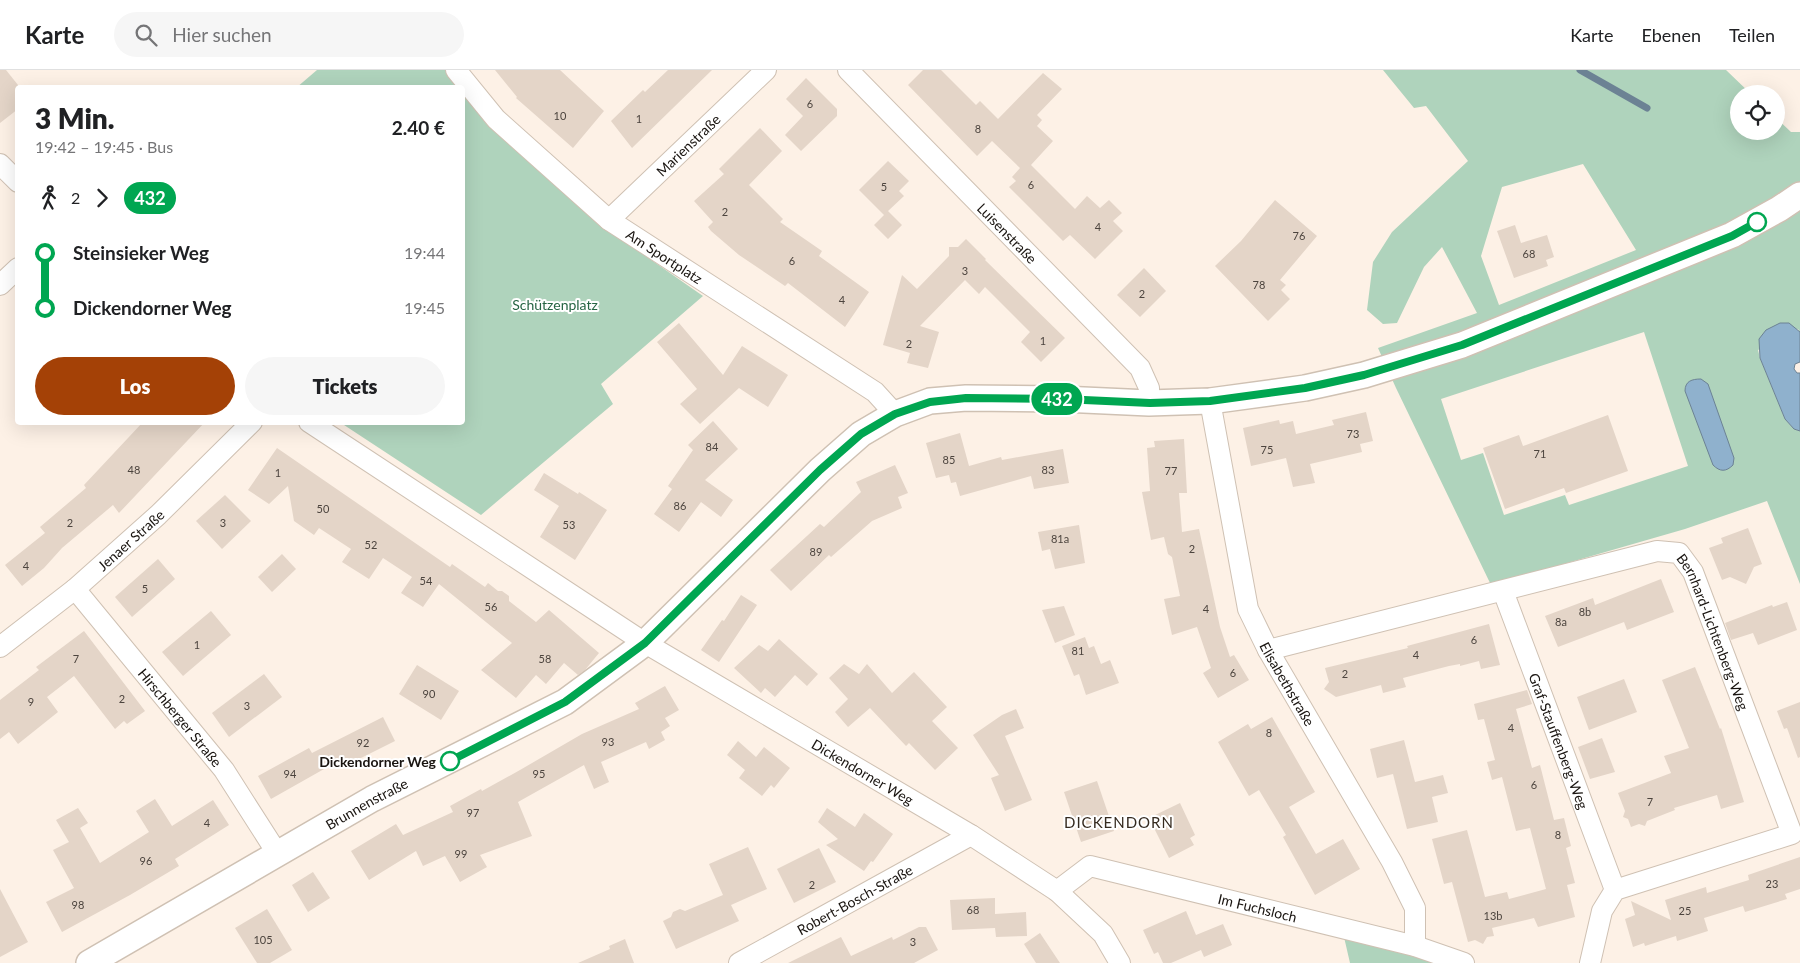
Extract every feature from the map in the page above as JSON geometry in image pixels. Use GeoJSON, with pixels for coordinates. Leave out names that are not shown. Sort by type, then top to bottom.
{"type":"FeatureCollection","features":[{"type":"Feature","properties":{"kind":"street","name":"Am Sportplatz"},"geometry":{"type":"LineString","coordinates":[[456,70],[496,119],[609,220],[875,392],[895,414]]}},
{"type":"Feature","properties":{"kind":"street","name":"Marienstraße"},"geometry":{"type":"LineString","coordinates":[[609,220],[766,70]]}},
{"type":"Feature","properties":{"kind":"street","name":"Luisenstraße"},"geometry":{"type":"LineString","coordinates":[[848,70],[1140,368],[1150,388],[1150,403]]}},
{"type":"Feature","properties":{"kind":"street"},"geometry":{"type":"LineString","coordinates":[[0,164],[15,179]]}},
{"type":"Feature","properties":{"kind":"street","name":"Brunnenstraße"},"geometry":{"type":"LineString","coordinates":[[89,963],[372,799],[565,702],[645,643],[820,470],[861,434],[895,414],[930,402],[966,398],[1062,399],[1150,403],[1210,401],[1305,388],[1364,375],[1462,345],[1732,236],[1780,209],[1800,195]]}},
{"type":"Feature","properties":{"kind":"street"},"geometry":{"type":"LineString","coordinates":[[0,285],[15,271]]}},
{"type":"Feature","properties":{"kind":"street","name":"Elisabethstraße"},"geometry":{"type":"LineString","coordinates":[[1210,401],[1248,609],[1268,650],[1392,862],[1415,908],[1415,946]]}},
{"type":"Feature","properties":{"kind":"street","name":"Jenaer Straße"},"geometry":{"type":"LineString","coordinates":[[0,647],[75,589],[158,515],[249,425]]}},
{"type":"Feature","properties":{"kind":"street","name":"Dickendorner Weg"},"geometry":{"type":"LineString","coordinates":[[314,425],[645,643],[971,835],[1057,891],[1103,934],[1120,963]]}},
{"type":"Feature","properties":{"kind":"street","name":"Bernhard-Lichtenberg-Weg"},"geometry":{"type":"LineString","coordinates":[[1268,650],[1657,551],[1679,553],[1693,572],[1792,834],[1616,890]]}},
{"type":"Feature","properties":{"kind":"street","name":"Hirschberger Straße"},"geometry":{"type":"LineString","coordinates":[[75,589],[224,770],[277,853]]}},
{"type":"Feature","properties":{"kind":"street","name":"Graf-Stauffenberg-Weg"},"geometry":{"type":"LineString","coordinates":[[1503,591],[1616,890]]}},
{"type":"Feature","properties":{"kind":"street","name":"Robert-Bosch-Straße"},"geometry":{"type":"LineString","coordinates":[[739,963],[971,835]]}},
{"type":"Feature","properties":{"kind":"street","name":"Im Fuchsloch"},"geometry":{"type":"LineString","coordinates":[[1057,891],[1090,866],[1415,946],[1464,963]]}},
{"type":"Feature","properties":{"kind":"street"},"geometry":{"type":"LineString","coordinates":[[1590,963],[1602,911],[1616,890]]}},
{"type":"Feature","properties":{"kind":"green space"},"geometry":{"type":"Polygon","coordinates":[[[317,70],[446,70],[457,85],[300,85],[317,70]]]}},
{"type":"Feature","properties":{"kind":"green space"},"geometry":{"type":"Polygon","coordinates":[[[1383,70],[1726,70],[1742,85],[1730,85],[1730,140],[1785,140],[1785,126],[1791,132],[1800,132],[1800,332],[1798,329],[1758,350],[1785,419],[1794,429],[1800,431],[1800,584],[1767,501],[1685,529],[1491,585],[1378,348],[1477,313],[1442,247],[1424,267],[1397,323],[1383,324],[1367,310],[1373,262],[1392,232],[1468,161],[1426,106],[1414,108],[1383,70]],[[1583,164],[1502,187],[1481,256],[1499,305],[1636,250],[1583,164]],[[1644,332],[1441,399],[1461,460],[1483,453],[1504,515],[1565,495],[1569,505],[1688,466],[1644,332]]]}},
{"type":"Feature","properties":{"kind":"green space","name":"Schützenplatz"},"geometry":{"type":"Polygon","coordinates":[[[465,94],[604,227],[703,296],[601,384],[613,404],[481,515],[344,425],[465,425],[465,94]]]}},
{"type":"Feature","properties":{"kind":"green space"},"geometry":{"type":"Polygon","coordinates":[[[1344,937],[1441,963],[1350,963],[1344,937]]]}},
{"type":"Feature","properties":{"kind":"water"},"geometry":{"type":"Polygon","coordinates":[[[1780,323],[1789,323],[1800,332],[1800,362],[1795,364],[1794,369],[1797,373],[1800,373],[1800,431],[1794,429],[1785,419],[1760,358],[1759,339],[1766,330],[1780,323]]]}},
{"type":"Feature","properties":{"kind":"water"},"geometry":{"type":"Polygon","coordinates":[[[1701,379],[1708,384],[1734,458],[1733,465],[1725,470],[1718,469],[1713,465],[1685,391],[1686,385],[1690,381],[1701,379]]]}},
{"type":"Feature","properties":{"kind":"building"},"geometry":{"type":"Polygon","coordinates":[[[0,70],[6,70],[18,85],[15,85],[15,111],[0,123],[0,70]]]}},
{"type":"Feature","properties":{"kind":"building"},"geometry":{"type":"Polygon","coordinates":[[[495,70],[560,70],[604,111],[573,148],[516,98],[495,70]]]}},
{"type":"Feature","properties":{"kind":"building"},"geometry":{"type":"Polygon","coordinates":[[[668,70],[712,70],[632,148],[611,121],[643,90],[645,92],[668,70]]]}},
{"type":"Feature","properties":{"kind":"building"},"geometry":{"type":"Polygon","coordinates":[[[923,70],[941,70],[976,105],[980,101],[998,119],[1043,73],[1062,89],[1037,115],[1042,120],[1037,126],[1053,141],[1031,165],[1075,209],[1087,196],[1100,208],[1109,200],[1122,213],[1113,221],[1123,231],[1095,259],[1070,235],[1063,241],[1009,187],[1016,181],[1012,177],[1020,168],[992,141],[977,156],[908,85],[923,70]]]}},
{"type":"Feature","properties":{"kind":"building"},"geometry":{"type":"Polygon","coordinates":[[[806,78],[837,109],[837,116],[801,151],[785,135],[803,116],[786,99],[806,78]]]}},
{"type":"Feature","properties":{"kind":"building"},"geometry":{"type":"Polygon","coordinates":[[[760,128],[782,151],[749,185],[783,219],[780,222],[822,251],[819,256],[869,292],[845,327],[788,283],[785,286],[739,255],[711,231],[708,227],[713,222],[694,201],[724,174],[719,169],[760,128]]]}},
{"type":"Feature","properties":{"kind":"building"},"geometry":{"type":"Polygon","coordinates":[[[888,161],[909,181],[899,191],[904,196],[888,211],[902,225],[888,239],[874,225],[884,215],[859,190],[888,161]]]}},
{"type":"Feature","properties":{"kind":"building"},"geometry":{"type":"Polygon","coordinates":[[[1275,200],[1317,236],[1280,280],[1286,285],[1281,290],[1290,299],[1268,321],[1215,266],[1241,241],[1275,200]]]}},
{"type":"Feature","properties":{"kind":"building"},"geometry":{"type":"Polygon","coordinates":[[[1515,225],[1521,243],[1547,235],[1554,257],[1546,260],[1548,266],[1514,278],[1497,231],[1515,225]]]}},
{"type":"Feature","properties":{"kind":"building"},"geometry":{"type":"Polygon","coordinates":[[[966,239],[1065,338],[1041,362],[1021,342],[1030,332],[985,287],[979,294],[965,280],[920,326],[939,332],[928,368],[907,363],[910,353],[883,345],[902,275],[917,289],[949,256],[949,247],[958,247],[966,239]]]}},
{"type":"Feature","properties":{"kind":"building"},"geometry":{"type":"Polygon","coordinates":[[[1144,268],[1166,291],[1140,317],[1117,295],[1144,268]]]}},
{"type":"Feature","properties":{"kind":"building"},"geometry":{"type":"Polygon","coordinates":[[[679,323],[723,375],[742,346],[788,375],[768,407],[739,388],[700,424],[680,404],[697,389],[657,342],[679,323]]]}},
{"type":"Feature","properties":{"kind":"building"},"geometry":{"type":"Polygon","coordinates":[[[1366,412],[1373,441],[1360,444],[1362,452],[1310,464],[1315,483],[1293,487],[1286,458],[1251,466],[1243,428],[1279,420],[1280,424],[1293,421],[1296,434],[1334,425],[1332,420],[1366,412]]]}},
{"type":"Feature","properties":{"kind":"building"},"geometry":{"type":"Polygon","coordinates":[[[1608,415],[1628,471],[1566,493],[1564,488],[1505,509],[1483,448],[1519,435],[1523,446],[1608,415]]]}},
{"type":"Feature","properties":{"kind":"building"},"geometry":{"type":"Polygon","coordinates":[[[713,421],[738,449],[705,480],[733,500],[721,517],[701,502],[679,532],[654,514],[672,489],[668,486],[693,450],[688,445],[713,421]]]}},
{"type":"Feature","properties":{"kind":"building"},"geometry":{"type":"Polygon","coordinates":[[[140,425],[202,425],[119,513],[113,505],[62,548],[44,568],[22,586],[5,565],[45,533],[40,527],[86,488],[84,485],[140,425]]]}},
{"type":"Feature","properties":{"kind":"building"},"geometry":{"type":"Polygon","coordinates":[[[960,433],[969,466],[1001,457],[1002,460],[1063,449],[1069,483],[1034,489],[1031,476],[960,496],[956,482],[951,483],[949,475],[936,478],[926,443],[960,433]]]}},
{"type":"Feature","properties":{"kind":"building"},"geometry":{"type":"Polygon","coordinates":[[[1184,439],[1187,493],[1179,493],[1182,532],[1199,529],[1220,627],[1230,657],[1234,655],[1249,680],[1218,698],[1203,673],[1211,668],[1197,627],[1172,635],[1164,599],[1180,596],[1172,557],[1168,554],[1164,537],[1151,540],[1142,492],[1150,491],[1147,448],[1155,447],[1154,441],[1184,439]]]}},
{"type":"Feature","properties":{"kind":"building"},"geometry":{"type":"Polygon","coordinates":[[[277,448],[450,567],[452,564],[485,587],[488,583],[498,591],[502,591],[509,596],[509,601],[536,622],[549,610],[599,653],[585,670],[578,675],[564,663],[546,684],[536,675],[516,698],[481,670],[512,643],[439,584],[423,607],[401,593],[412,577],[383,558],[369,579],[342,562],[351,549],[319,528],[314,535],[294,521],[288,486],[269,504],[248,490],[277,448]]]}},
{"type":"Feature","properties":{"kind":"building"},"geometry":{"type":"Polygon","coordinates":[[[895,465],[908,493],[898,497],[902,508],[872,521],[831,557],[829,555],[791,591],[770,570],[820,524],[824,527],[861,492],[856,482],[895,465]]]}},
{"type":"Feature","properties":{"kind":"building"},"geometry":{"type":"Polygon","coordinates":[[[544,473],[607,510],[575,560],[540,537],[559,506],[534,490],[544,473]]]}},
{"type":"Feature","properties":{"kind":"building"},"geometry":{"type":"Polygon","coordinates":[[[225,495],[251,521],[222,549],[196,521],[225,495]]]}},
{"type":"Feature","properties":{"kind":"building"},"geometry":{"type":"Polygon","coordinates":[[[1079,525],[1085,563],[1055,569],[1050,549],[1042,551],[1038,532],[1079,525]]]}},
{"type":"Feature","properties":{"kind":"building"},"geometry":{"type":"Polygon","coordinates":[[[1748,528],[1762,564],[1754,567],[1746,584],[1730,577],[1722,580],[1709,548],[1723,543],[1721,538],[1748,528]]]}},
{"type":"Feature","properties":{"kind":"building"},"geometry":{"type":"Polygon","coordinates":[[[282,554],[296,569],[272,592],[258,577],[282,554]]]}},
{"type":"Feature","properties":{"kind":"building"},"geometry":{"type":"Polygon","coordinates":[[[158,559],[175,579],[132,617],[115,597],[158,559]]]}},
{"type":"Feature","properties":{"kind":"building"},"geometry":{"type":"Polygon","coordinates":[[[1661,579],[1674,612],[1627,630],[1624,622],[1558,647],[1545,616],[1593,598],[1595,605],[1661,579]]]}},
{"type":"Feature","properties":{"kind":"building"},"geometry":{"type":"Polygon","coordinates":[[[741,595],[757,605],[719,662],[701,650],[722,620],[724,621],[741,595]]]}},
{"type":"Feature","properties":{"kind":"building"},"geometry":{"type":"Polygon","coordinates":[[[1787,602],[1797,630],[1758,645],[1753,633],[1731,640],[1725,623],[1772,605],[1773,607],[1787,602]]]}},
{"type":"Feature","properties":{"kind":"building"},"geometry":{"type":"Polygon","coordinates":[[[1064,606],[1075,635],[1055,643],[1042,610],[1064,606]]]}},
{"type":"Feature","properties":{"kind":"building"},"geometry":{"type":"Polygon","coordinates":[[[211,611],[231,635],[183,676],[162,652],[211,611]]]}},
{"type":"Feature","properties":{"kind":"building"},"geometry":{"type":"Polygon","coordinates":[[[1489,624],[1500,665],[1481,669],[1479,661],[1460,666],[1460,664],[1449,666],[1403,678],[1406,687],[1383,693],[1381,685],[1336,697],[1324,689],[1329,682],[1325,668],[1408,648],[1407,646],[1489,624]]]}},
{"type":"Feature","properties":{"kind":"building"},"geometry":{"type":"Polygon","coordinates":[[[84,631],[145,711],[127,724],[124,721],[115,729],[74,676],[47,697],[58,712],[18,744],[9,732],[0,739],[0,700],[39,670],[36,667],[84,631]]]}},
{"type":"Feature","properties":{"kind":"building"},"geometry":{"type":"Polygon","coordinates":[[[1085,637],[1089,648],[1094,646],[1101,664],[1110,660],[1119,683],[1086,695],[1079,674],[1074,676],[1062,646],[1085,637]]]}},
{"type":"Feature","properties":{"kind":"building"},"geometry":{"type":"Polygon","coordinates":[[[779,639],[818,674],[807,686],[795,675],[775,697],[765,688],[761,693],[734,668],[759,645],[768,651],[779,639]]]}},
{"type":"Feature","properties":{"kind":"building"},"geometry":{"type":"Polygon","coordinates":[[[844,664],[859,674],[867,664],[892,693],[914,672],[947,707],[932,721],[958,748],[935,770],[909,743],[906,746],[870,708],[848,727],[835,712],[848,699],[829,678],[844,664]]]}},
{"type":"Feature","properties":{"kind":"building"},"geometry":{"type":"Polygon","coordinates":[[[417,665],[459,691],[441,720],[399,694],[417,665]]]}},
{"type":"Feature","properties":{"kind":"building"},"geometry":{"type":"Polygon","coordinates":[[[1695,667],[1721,728],[1744,802],[1721,809],[1717,795],[1674,808],[1675,810],[1647,821],[1645,826],[1639,824],[1631,827],[1628,819],[1623,817],[1625,811],[1618,793],[1671,773],[1664,756],[1689,748],[1662,680],[1695,667]]]}},
{"type":"Feature","properties":{"kind":"building"},"geometry":{"type":"Polygon","coordinates":[[[264,674],[282,697],[229,737],[212,713],[264,674]]]}},
{"type":"Feature","properties":{"kind":"building"},"geometry":{"type":"Polygon","coordinates":[[[1624,679],[1637,712],[1589,730],[1577,697],[1624,679]]]}},
{"type":"Feature","properties":{"kind":"building"},"geometry":{"type":"Polygon","coordinates":[[[665,686],[679,710],[665,718],[670,726],[661,732],[665,740],[649,749],[646,742],[601,762],[609,782],[594,789],[584,765],[518,802],[532,836],[480,855],[487,867],[460,882],[445,856],[423,866],[416,851],[369,880],[351,851],[396,824],[403,835],[453,812],[450,806],[481,789],[482,791],[582,734],[639,709],[635,703],[665,686]]]}},
{"type":"Feature","properties":{"kind":"building"},"geometry":{"type":"Polygon","coordinates":[[[1527,690],[1532,704],[1516,709],[1532,768],[1540,765],[1554,820],[1564,818],[1571,846],[1566,848],[1575,883],[1567,885],[1575,917],[1538,927],[1534,918],[1492,928],[1494,936],[1487,937],[1483,944],[1475,940],[1468,942],[1452,882],[1444,884],[1432,839],[1467,830],[1485,897],[1507,892],[1509,899],[1546,889],[1530,828],[1516,831],[1502,777],[1492,780],[1487,762],[1495,760],[1484,719],[1478,720],[1474,704],[1527,690]]]}},
{"type":"Feature","properties":{"kind":"building"},"geometry":{"type":"Polygon","coordinates":[[[1800,702],[1800,757],[1798,758],[1787,728],[1784,729],[1777,711],[1800,702]]]}},
{"type":"Feature","properties":{"kind":"building"},"geometry":{"type":"Polygon","coordinates":[[[1016,709],[1024,728],[1005,736],[1032,800],[1005,811],[991,778],[999,775],[973,735],[1002,715],[1016,709]]]}},
{"type":"Feature","properties":{"kind":"building"},"geometry":{"type":"Polygon","coordinates":[[[383,717],[395,741],[343,767],[340,760],[271,799],[258,776],[309,748],[312,753],[383,717]]]}},
{"type":"Feature","properties":{"kind":"building"},"geometry":{"type":"Polygon","coordinates":[[[1272,717],[1315,792],[1289,807],[1316,854],[1343,839],[1360,869],[1315,895],[1283,837],[1286,835],[1259,790],[1249,796],[1218,742],[1248,724],[1251,729],[1272,717]]]}},
{"type":"Feature","properties":{"kind":"building"},"geometry":{"type":"Polygon","coordinates":[[[1602,738],[1615,772],[1590,779],[1578,747],[1602,738]]]}},
{"type":"Feature","properties":{"kind":"building"},"geometry":{"type":"Polygon","coordinates":[[[1404,740],[1415,782],[1443,775],[1448,793],[1432,797],[1438,822],[1407,829],[1393,774],[1377,778],[1370,749],[1404,740]]]}},
{"type":"Feature","properties":{"kind":"building"},"geometry":{"type":"Polygon","coordinates":[[[738,741],[756,757],[764,747],[790,768],[774,788],[771,785],[762,796],[739,778],[745,770],[727,755],[738,741]]]}},
{"type":"Feature","properties":{"kind":"building"},"geometry":{"type":"Polygon","coordinates":[[[1097,781],[1114,831],[1081,842],[1064,792],[1097,781]]]}},
{"type":"Feature","properties":{"kind":"building"},"geometry":{"type":"Polygon","coordinates":[[[155,799],[172,826],[213,800],[229,825],[175,859],[179,866],[62,932],[46,902],[74,888],[53,850],[69,842],[56,820],[78,808],[88,823],[80,828],[100,863],[149,832],[136,811],[155,799]]]}},
{"type":"Feature","properties":{"kind":"building"},"geometry":{"type":"Polygon","coordinates":[[[1180,803],[1195,835],[1190,838],[1194,845],[1169,858],[1149,818],[1180,803]]]}},
{"type":"Feature","properties":{"kind":"building"},"geometry":{"type":"Polygon","coordinates":[[[827,808],[855,827],[864,813],[893,834],[873,862],[871,861],[864,871],[826,845],[838,839],[818,822],[827,808]]]}},
{"type":"Feature","properties":{"kind":"building"},"geometry":{"type":"Polygon","coordinates":[[[748,847],[767,889],[731,905],[739,921],[676,949],[663,921],[671,917],[673,912],[680,909],[685,911],[723,895],[709,864],[748,847]]]}},
{"type":"Feature","properties":{"kind":"building"},"geometry":{"type":"Polygon","coordinates":[[[819,848],[836,882],[794,903],[777,869],[819,848]]]}},
{"type":"Feature","properties":{"kind":"building"},"geometry":{"type":"Polygon","coordinates":[[[1800,857],[1800,889],[1785,894],[1787,899],[1745,912],[1743,906],[1704,918],[1708,931],[1677,941],[1676,936],[1645,946],[1644,943],[1633,947],[1625,919],[1635,915],[1631,901],[1671,920],[1665,900],[1706,887],[1707,893],[1749,880],[1748,875],[1800,857]]]}},
{"type":"Feature","properties":{"kind":"building"},"geometry":{"type":"Polygon","coordinates":[[[313,872],[330,898],[308,912],[292,885],[313,872]]]}},
{"type":"Feature","properties":{"kind":"building"},"geometry":{"type":"Polygon","coordinates":[[[0,889],[28,942],[0,957],[0,889]]]}},
{"type":"Feature","properties":{"kind":"building"},"geometry":{"type":"Polygon","coordinates":[[[995,898],[995,914],[1026,912],[1027,936],[996,937],[995,928],[952,930],[950,900],[995,898]]]}},
{"type":"Feature","properties":{"kind":"building"},"geometry":{"type":"Polygon","coordinates":[[[267,909],[292,950],[270,963],[257,963],[235,928],[267,909]]]}},
{"type":"Feature","properties":{"kind":"building"},"geometry":{"type":"Polygon","coordinates":[[[1186,911],[1196,935],[1223,924],[1232,945],[1204,957],[1201,950],[1171,963],[1163,963],[1158,952],[1154,954],[1143,930],[1186,911]]]}},
{"type":"Feature","properties":{"kind":"building"},"geometry":{"type":"Polygon","coordinates":[[[919,927],[926,927],[938,950],[914,963],[788,963],[841,937],[851,956],[892,937],[893,940],[919,927]]]}},
{"type":"Feature","properties":{"kind":"building"},"geometry":{"type":"Polygon","coordinates":[[[1040,933],[1060,963],[1036,963],[1024,944],[1040,933]]]}},
{"type":"Feature","properties":{"kind":"building"},"geometry":{"type":"Polygon","coordinates":[[[625,939],[634,963],[578,963],[610,949],[609,946],[625,939]]]}},
{"type":"Feature","properties":{"kind":"waterway"},"geometry":{"type":"LineString","coordinates":[[1580,70],[1647,108]]}},
{"type":"Feature","properties":{"kind":"bus line","name":"432"},"geometry":{"type":"LineString","coordinates":[[450,761],[565,702],[645,643],[820,470],[861,434],[895,414],[930,402],[966,398],[1062,399],[1150,403],[1210,401],[1305,388],[1351,378],[1462,345],[1732,236],[1757,222]]}},
{"type":"Feature","properties":{"kind":"place","name":"Dickendorner Weg"},"geometry":{"type":"Point","coordinates":[450,761]}},
{"type":"Feature","properties":{"kind":"district","name":"DICKENDORN"},"geometry":{"type":"Point","coordinates":[1119,822]}}]}
